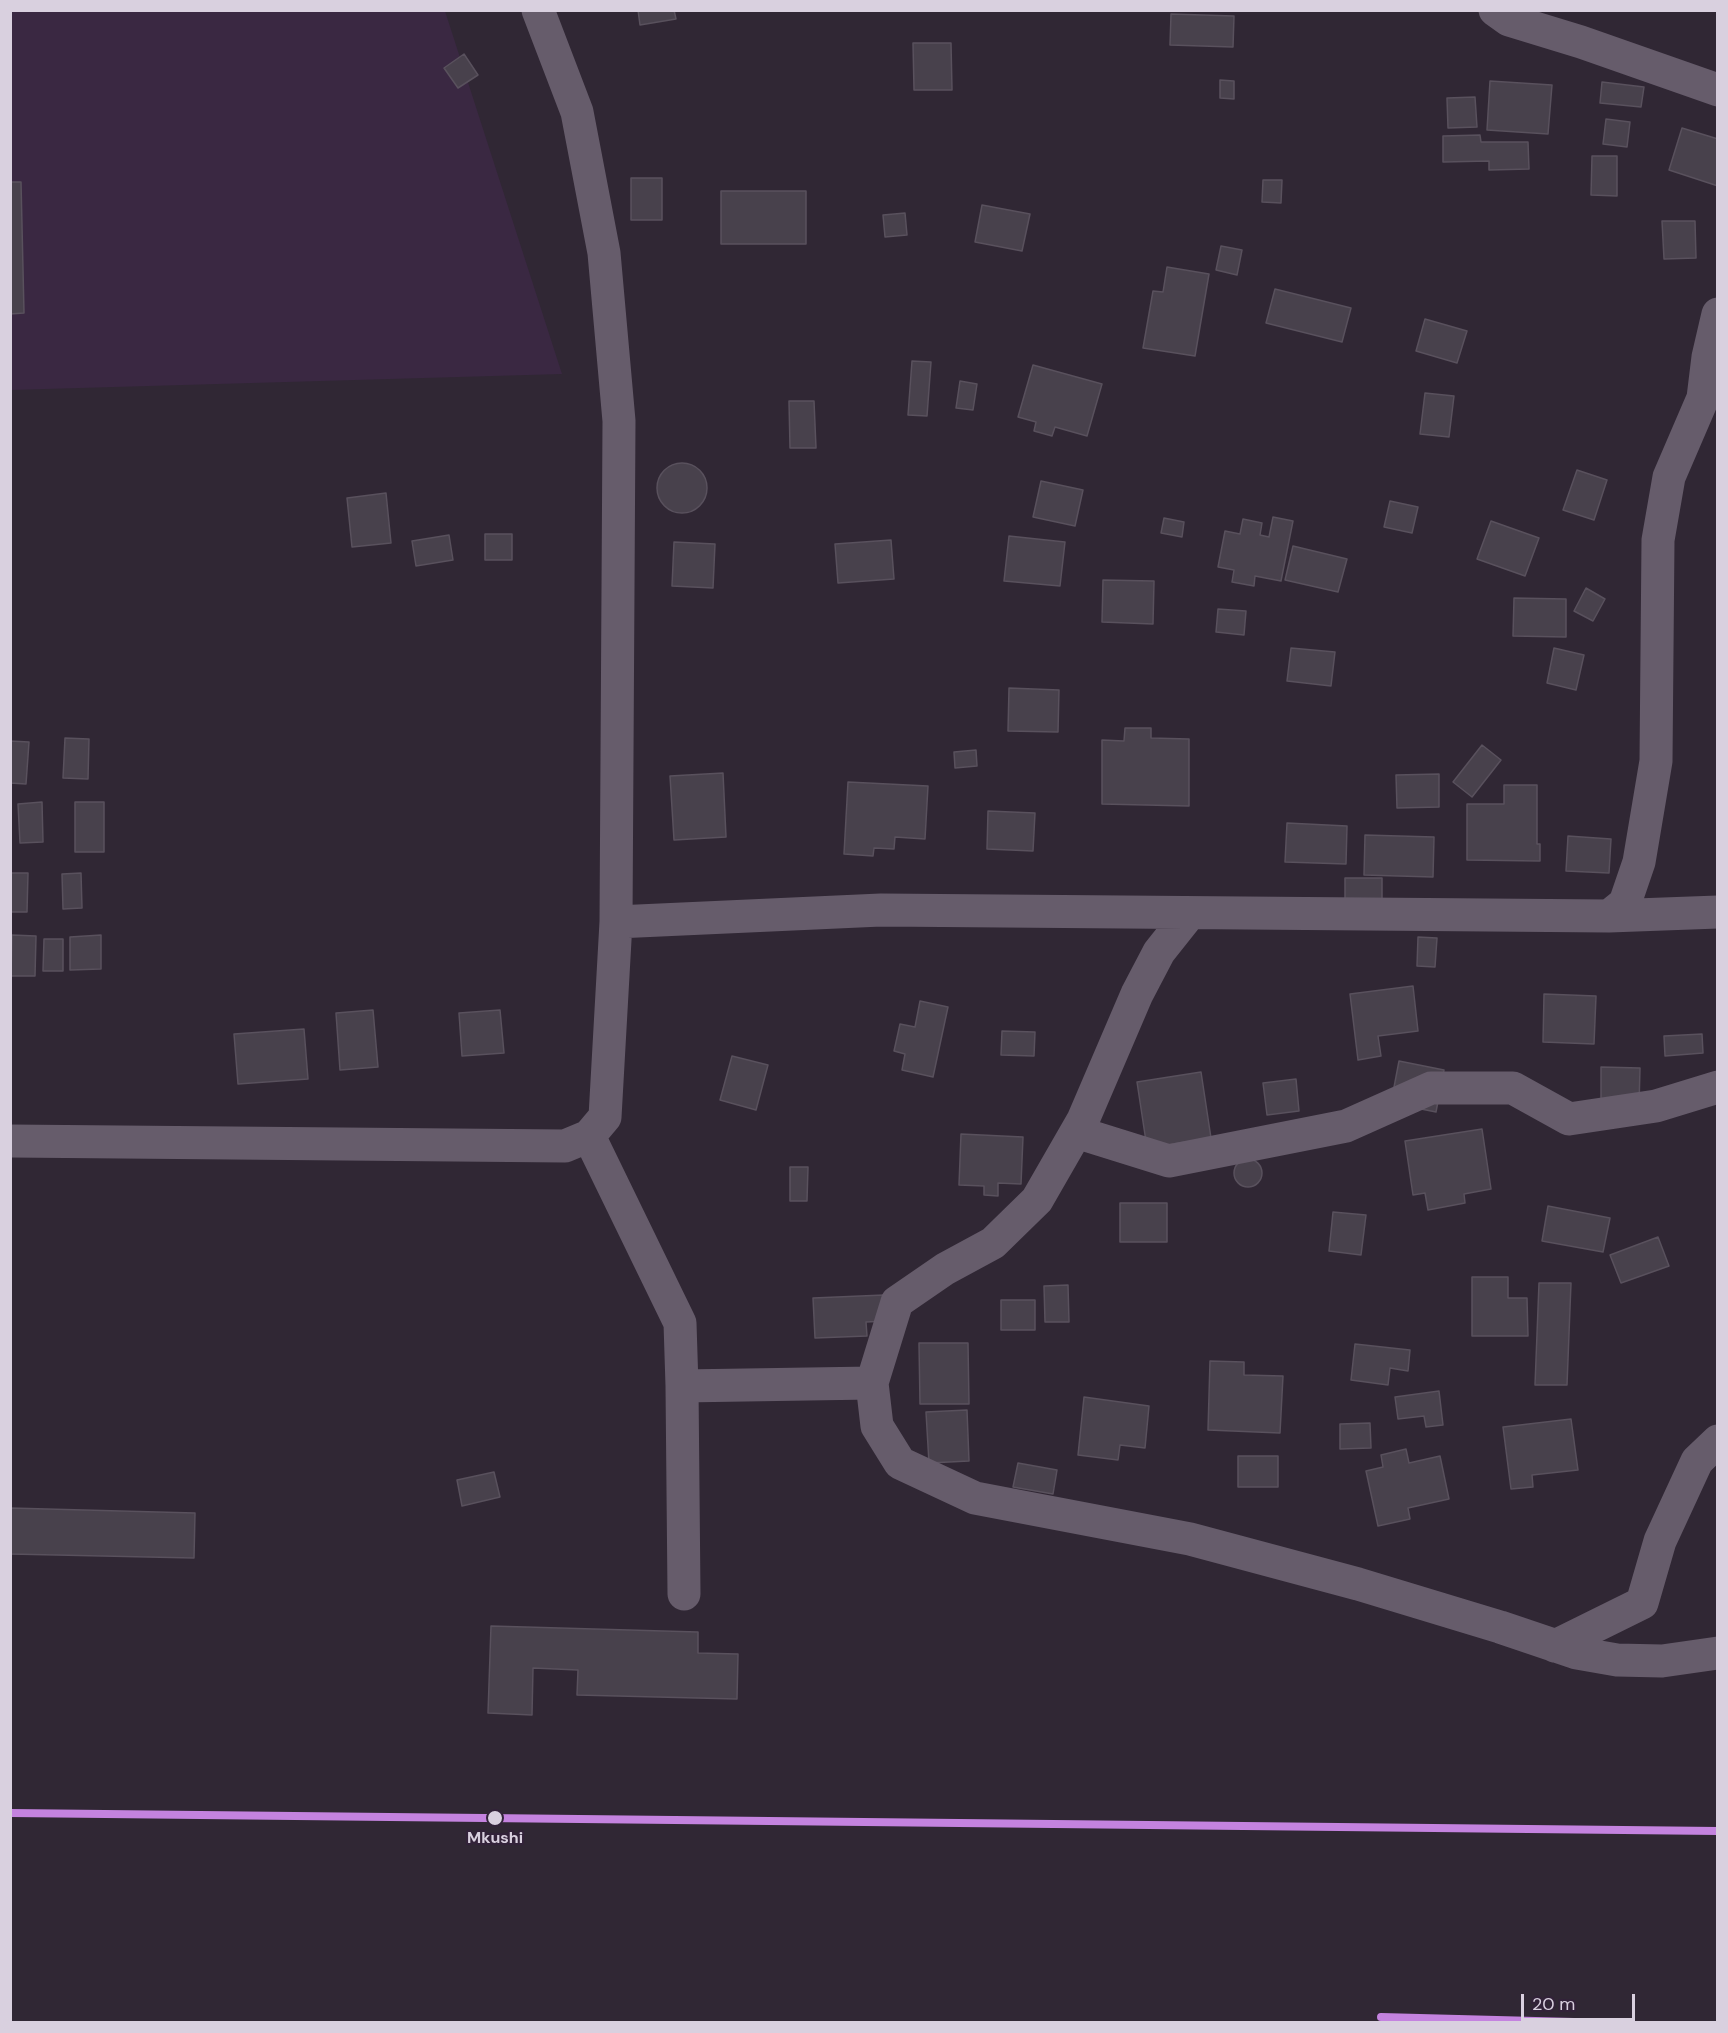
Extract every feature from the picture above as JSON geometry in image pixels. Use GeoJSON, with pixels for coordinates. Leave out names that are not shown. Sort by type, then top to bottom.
{"type":"FeatureCollection","features":[{"type":"Feature","properties":{"kind":"street"},"geometry":{"type":"LineString","coordinates":[[10,1141],[565,1146],[589,1136],[605,1117],[616,921],[619,421],[604,253],[577,112],[538,10]]}},
{"type":"Feature","properties":{"kind":"street"},"geometry":{"type":"LineString","coordinates":[[1495,10],[1509,20],[1581,42],[1718,90]]}},
{"type":"Feature","properties":{"kind":"street"},"geometry":{"type":"LineString","coordinates":[[1609,916],[1625,903],[1639,862],[1656,761],[1658,540],[1669,477],[1703,398],[1708,357],[1718,314]]}},
{"type":"Feature","properties":{"kind":"street"},"geometry":{"type":"LineString","coordinates":[[616,921],[881,910],[1609,916],[1718,912]]}},
{"type":"Feature","properties":{"kind":"street"},"geometry":{"type":"LineString","coordinates":[[1190,913],[1159,952],[1137,994],[1076,1132],[1037,1200],[993,1243],[945,1269],[897,1302],[872,1383],[877,1426],[900,1463],[975,1498],[1190,1539],[1358,1584],[1577,1653],[1617,1660],[1662,1661],[1718,1653]]}},
{"type":"Feature","properties":{"kind":"street"},"geometry":{"type":"LineString","coordinates":[[1076,1132],[1169,1161],[1346,1126],[1431,1088],[1513,1088],[1569,1119],[1656,1107],[1718,1087]]}},
{"type":"Feature","properties":{"kind":"street"},"geometry":{"type":"LineString","coordinates":[[589,1136],[680,1323],[684,1594]]}},
{"type":"Feature","properties":{"kind":"street"},"geometry":{"type":"LineString","coordinates":[[682,1386],[872,1383]]}},
{"type":"Feature","properties":{"kind":"street"},"geometry":{"type":"LineString","coordinates":[[1555,1646],[1642,1602],[1660,1541],[1696,1461],[1718,1440]]}},
{"type":"Feature","properties":{"kind":"shaded area"},"geometry":{"type":"Polygon","coordinates":[[[10,11],[445,11],[562,374],[11,390],[10,11]]]}},
{"type":"Feature","properties":{"kind":"building"},"geometry":{"type":"Polygon","coordinates":[[[638,10],[674,10],[676,19],[640,25],[638,10]]]}},
{"type":"Feature","properties":{"kind":"building"},"geometry":{"type":"Polygon","coordinates":[[[1171,14],[1234,16],[1233,47],[1170,45],[1171,14]]]}},
{"type":"Feature","properties":{"kind":"building"},"geometry":{"type":"Polygon","coordinates":[[[913,43],[951,43],[952,90],[914,90],[913,43]]]}},
{"type":"Feature","properties":{"kind":"building"},"geometry":{"type":"Polygon","coordinates":[[[464,54],[478,75],[458,88],[444,68],[464,54]]]}},
{"type":"Feature","properties":{"kind":"building"},"geometry":{"type":"Polygon","coordinates":[[[1220,80],[1234,81],[1234,99],[1220,98],[1220,80]]]}},
{"type":"Feature","properties":{"kind":"building"},"geometry":{"type":"Polygon","coordinates":[[[1490,81],[1552,85],[1548,134],[1487,130],[1490,81]]]}},
{"type":"Feature","properties":{"kind":"building"},"geometry":{"type":"Polygon","coordinates":[[[1602,82],[1644,87],[1641,107],[1600,103],[1602,82]]]}},
{"type":"Feature","properties":{"kind":"building"},"geometry":{"type":"Polygon","coordinates":[[[1475,97],[1477,127],[1448,128],[1447,98],[1475,97]]]}},
{"type":"Feature","properties":{"kind":"building"},"geometry":{"type":"Polygon","coordinates":[[[1606,119],[1630,122],[1627,147],[1603,144],[1606,119]]]}},
{"type":"Feature","properties":{"kind":"building"},"geometry":{"type":"Polygon","coordinates":[[[1682,128],[1718,139],[1718,186],[1669,170],[1682,128]]]}},
{"type":"Feature","properties":{"kind":"building"},"geometry":{"type":"Polygon","coordinates":[[[1480,135],[1481,142],[1528,142],[1529,169],[1489,170],[1489,161],[1443,162],[1443,136],[1480,135]]]}},
{"type":"Feature","properties":{"kind":"building"},"geometry":{"type":"Polygon","coordinates":[[[1592,156],[1617,156],[1617,196],[1591,195],[1592,156]]]}},
{"type":"Feature","properties":{"kind":"building"},"geometry":{"type":"Polygon","coordinates":[[[631,178],[662,178],[662,220],[631,220],[631,178]]]}},
{"type":"Feature","properties":{"kind":"building"},"geometry":{"type":"Polygon","coordinates":[[[1263,180],[1282,180],[1281,203],[1262,202],[1263,180]]]}},
{"type":"Feature","properties":{"kind":"building"},"geometry":{"type":"Polygon","coordinates":[[[10,182],[21,182],[24,313],[10,314],[10,182]]]}},
{"type":"Feature","properties":{"kind":"building"},"geometry":{"type":"Polygon","coordinates":[[[721,191],[806,191],[806,244],[721,244],[721,191]]]}},
{"type":"Feature","properties":{"kind":"building"},"geometry":{"type":"Polygon","coordinates":[[[982,205],[1030,214],[1022,251],[975,242],[982,205]]]}},
{"type":"Feature","properties":{"kind":"building"},"geometry":{"type":"Polygon","coordinates":[[[905,213],[907,235],[885,237],[883,215],[905,213]]]}},
{"type":"Feature","properties":{"kind":"building"},"geometry":{"type":"Polygon","coordinates":[[[1662,221],[1695,221],[1696,258],[1664,259],[1662,221]]]}},
{"type":"Feature","properties":{"kind":"building"},"geometry":{"type":"Polygon","coordinates":[[[1221,246],[1242,250],[1237,275],[1216,270],[1221,246]]]}},
{"type":"Feature","properties":{"kind":"building"},"geometry":{"type":"Polygon","coordinates":[[[1167,267],[1209,274],[1195,356],[1143,348],[1153,291],[1163,292],[1167,267]]]}},
{"type":"Feature","properties":{"kind":"building"},"geometry":{"type":"Polygon","coordinates":[[[1275,289],[1351,308],[1342,342],[1266,323],[1275,289]]]}},
{"type":"Feature","properties":{"kind":"building"},"geometry":{"type":"Polygon","coordinates":[[[1425,319],[1467,331],[1457,363],[1416,351],[1425,319]]]}},
{"type":"Feature","properties":{"kind":"building"},"geometry":{"type":"Polygon","coordinates":[[[912,361],[931,362],[927,416],[908,415],[912,361]]]}},
{"type":"Feature","properties":{"kind":"building"},"geometry":{"type":"Polygon","coordinates":[[[1033,365],[1102,384],[1087,436],[1055,427],[1052,436],[1034,431],[1036,422],[1018,417],[1033,365]]]}},
{"type":"Feature","properties":{"kind":"building"},"geometry":{"type":"Polygon","coordinates":[[[960,381],[977,384],[973,410],[956,408],[960,381]]]}},
{"type":"Feature","properties":{"kind":"building"},"geometry":{"type":"Polygon","coordinates":[[[1425,393],[1454,396],[1449,437],[1420,434],[1425,393]]]}},
{"type":"Feature","properties":{"kind":"building"},"geometry":{"type":"Polygon","coordinates":[[[789,401],[814,401],[816,448],[790,448],[789,401]]]}},
{"type":"Feature","properties":{"kind":"building"},"geometry":{"type":"Polygon","coordinates":[[[682,463],[691,465],[702,474],[707,488],[705,497],[696,508],[682,513],[673,511],[662,502],[657,488],[659,479],[668,468],[682,463]]]}},
{"type":"Feature","properties":{"kind":"building"},"geometry":{"type":"Polygon","coordinates":[[[1577,470],[1607,480],[1594,520],[1563,510],[1577,470]]]}},
{"type":"Feature","properties":{"kind":"building"},"geometry":{"type":"Polygon","coordinates":[[[1041,481],[1083,490],[1075,526],[1033,517],[1041,481]]]}},
{"type":"Feature","properties":{"kind":"building"},"geometry":{"type":"Polygon","coordinates":[[[386,493],[391,543],[352,547],[347,498],[386,493]]]}},
{"type":"Feature","properties":{"kind":"building"},"geometry":{"type":"Polygon","coordinates":[[[1390,501],[1418,507],[1412,533],[1384,527],[1390,501]]]}},
{"type":"Feature","properties":{"kind":"building"},"geometry":{"type":"Polygon","coordinates":[[[1273,517],[1293,521],[1281,581],[1255,576],[1254,586],[1232,582],[1234,570],[1218,567],[1225,531],[1240,534],[1243,519],[1262,523],[1260,535],[1269,537],[1273,517]]]}},
{"type":"Feature","properties":{"kind":"building"},"geometry":{"type":"Polygon","coordinates":[[[1164,518],[1184,522],[1182,537],[1161,533],[1164,518]]]}},
{"type":"Feature","properties":{"kind":"building"},"geometry":{"type":"Polygon","coordinates":[[[1491,521],[1539,538],[1525,576],[1477,559],[1491,521]]]}},
{"type":"Feature","properties":{"kind":"building"},"geometry":{"type":"Polygon","coordinates":[[[485,534],[512,534],[512,560],[485,560],[485,534]]]}},
{"type":"Feature","properties":{"kind":"building"},"geometry":{"type":"Polygon","coordinates":[[[449,535],[453,560],[416,566],[412,541],[449,535]]]}},
{"type":"Feature","properties":{"kind":"building"},"geometry":{"type":"Polygon","coordinates":[[[1009,536],[1065,542],[1060,586],[1004,581],[1009,536]]]}},
{"type":"Feature","properties":{"kind":"building"},"geometry":{"type":"Polygon","coordinates":[[[891,540],[894,579],[838,583],[835,544],[891,540]]]}},
{"type":"Feature","properties":{"kind":"building"},"geometry":{"type":"Polygon","coordinates":[[[674,542],[715,544],[713,588],[672,586],[674,542]]]}},
{"type":"Feature","properties":{"kind":"building"},"geometry":{"type":"Polygon","coordinates":[[[1293,546],[1347,559],[1338,592],[1285,580],[1293,546]]]}},
{"type":"Feature","properties":{"kind":"building"},"geometry":{"type":"Polygon","coordinates":[[[1103,580],[1154,581],[1153,624],[1102,622],[1103,580]]]}},
{"type":"Feature","properties":{"kind":"building"},"geometry":{"type":"Polygon","coordinates":[[[1586,588],[1605,599],[1593,621],[1574,611],[1586,588]]]}},
{"type":"Feature","properties":{"kind":"building"},"geometry":{"type":"Polygon","coordinates":[[[1514,598],[1566,599],[1566,637],[1513,636],[1514,598]]]}},
{"type":"Feature","properties":{"kind":"building"},"geometry":{"type":"Polygon","coordinates":[[[1218,609],[1246,611],[1244,635],[1216,632],[1218,609]]]}},
{"type":"Feature","properties":{"kind":"building"},"geometry":{"type":"Polygon","coordinates":[[[1291,648],[1335,652],[1331,686],[1287,681],[1291,648]]]}},
{"type":"Feature","properties":{"kind":"building"},"geometry":{"type":"Polygon","coordinates":[[[1554,648],[1584,655],[1576,690],[1547,683],[1554,648]]]}},
{"type":"Feature","properties":{"kind":"building"},"geometry":{"type":"Polygon","coordinates":[[[1009,688],[1059,690],[1058,732],[1008,731],[1009,688]]]}},
{"type":"Feature","properties":{"kind":"building"},"geometry":{"type":"Polygon","coordinates":[[[1125,728],[1151,728],[1151,738],[1189,739],[1189,806],[1102,804],[1102,740],[1124,741],[1125,728]]]}},
{"type":"Feature","properties":{"kind":"building"},"geometry":{"type":"Polygon","coordinates":[[[65,738],[89,739],[88,779],[63,778],[65,738]]]}},
{"type":"Feature","properties":{"kind":"building"},"geometry":{"type":"Polygon","coordinates":[[[10,741],[29,742],[26,784],[10,783],[10,741]]]}},
{"type":"Feature","properties":{"kind":"building"},"geometry":{"type":"Polygon","coordinates":[[[1482,745],[1501,760],[1472,797],[1453,782],[1482,745]]]}},
{"type":"Feature","properties":{"kind":"building"},"geometry":{"type":"Polygon","coordinates":[[[976,750],[977,766],[955,768],[954,752],[976,750]]]}},
{"type":"Feature","properties":{"kind":"building"},"geometry":{"type":"Polygon","coordinates":[[[723,773],[726,837],[674,840],[670,776],[723,773]]]}},
{"type":"Feature","properties":{"kind":"building"},"geometry":{"type":"Polygon","coordinates":[[[1439,774],[1439,807],[1397,808],[1396,775],[1439,774]]]}},
{"type":"Feature","properties":{"kind":"building"},"geometry":{"type":"Polygon","coordinates":[[[848,782],[928,786],[925,839],[895,837],[894,849],[874,848],[873,856],[844,854],[848,782]]]}},
{"type":"Feature","properties":{"kind":"building"},"geometry":{"type":"Polygon","coordinates":[[[1504,785],[1537,785],[1537,844],[1540,844],[1540,861],[1467,860],[1467,804],[1504,804],[1504,785]]]}},
{"type":"Feature","properties":{"kind":"building"},"geometry":{"type":"Polygon","coordinates":[[[42,802],[43,842],[20,843],[18,804],[42,802]]]}},
{"type":"Feature","properties":{"kind":"building"},"geometry":{"type":"Polygon","coordinates":[[[75,802],[104,802],[104,852],[75,852],[75,802]]]}},
{"type":"Feature","properties":{"kind":"building"},"geometry":{"type":"Polygon","coordinates":[[[988,811],[1035,813],[1033,851],[987,849],[988,811]]]}},
{"type":"Feature","properties":{"kind":"building"},"geometry":{"type":"Polygon","coordinates":[[[1287,823],[1347,826],[1346,864],[1285,862],[1287,823]]]}},
{"type":"Feature","properties":{"kind":"building"},"geometry":{"type":"Polygon","coordinates":[[[1365,835],[1434,837],[1433,877],[1364,875],[1365,835]]]}},
{"type":"Feature","properties":{"kind":"building"},"geometry":{"type":"Polygon","coordinates":[[[1568,836],[1611,839],[1609,873],[1566,871],[1568,836]]]}},
{"type":"Feature","properties":{"kind":"building"},"geometry":{"type":"Polygon","coordinates":[[[10,873],[28,873],[27,912],[10,912],[10,873]]]}},
{"type":"Feature","properties":{"kind":"building"},"geometry":{"type":"Polygon","coordinates":[[[81,873],[82,908],[63,909],[62,874],[81,873]]]}},
{"type":"Feature","properties":{"kind":"building"},"geometry":{"type":"Polygon","coordinates":[[[1345,878],[1382,878],[1382,910],[1345,911],[1345,878]]]}},
{"type":"Feature","properties":{"kind":"building"},"geometry":{"type":"Polygon","coordinates":[[[12,935],[36,936],[35,976],[11,976],[12,935]]]}},
{"type":"Feature","properties":{"kind":"building"},"geometry":{"type":"Polygon","coordinates":[[[101,935],[101,969],[70,970],[70,937],[101,935]]]}},
{"type":"Feature","properties":{"kind":"building"},"geometry":{"type":"Polygon","coordinates":[[[1418,937],[1437,938],[1435,967],[1417,966],[1418,937]]]}},
{"type":"Feature","properties":{"kind":"building"},"geometry":{"type":"Polygon","coordinates":[[[44,939],[63,939],[63,971],[43,971],[44,939]]]}},
{"type":"Feature","properties":{"kind":"building"},"geometry":{"type":"Polygon","coordinates":[[[1413,986],[1418,1031],[1378,1036],[1381,1056],[1358,1060],[1350,994],[1413,986]]]}},
{"type":"Feature","properties":{"kind":"building"},"geometry":{"type":"Polygon","coordinates":[[[1544,994],[1596,996],[1594,1044],[1543,1042],[1544,994]]]}},
{"type":"Feature","properties":{"kind":"building"},"geometry":{"type":"Polygon","coordinates":[[[920,1001],[948,1007],[933,1077],[902,1070],[905,1054],[894,1051],[900,1024],[915,1027],[920,1001]]]}},
{"type":"Feature","properties":{"kind":"building"},"geometry":{"type":"Polygon","coordinates":[[[373,1010],[378,1067],[340,1070],[336,1013],[373,1010]]]}},
{"type":"Feature","properties":{"kind":"building"},"geometry":{"type":"Polygon","coordinates":[[[500,1010],[504,1053],[462,1056],[459,1013],[500,1010]]]}},
{"type":"Feature","properties":{"kind":"building"},"geometry":{"type":"Polygon","coordinates":[[[304,1029],[308,1079],[238,1084],[234,1034],[304,1029]]]}},
{"type":"Feature","properties":{"kind":"building"},"geometry":{"type":"Polygon","coordinates":[[[1002,1031],[1035,1032],[1034,1056],[1001,1055],[1002,1031]]]}},
{"type":"Feature","properties":{"kind":"building"},"geometry":{"type":"Polygon","coordinates":[[[1702,1034],[1703,1053],[1665,1056],[1664,1036],[1702,1034]]]}},
{"type":"Feature","properties":{"kind":"building"},"geometry":{"type":"Polygon","coordinates":[[[732,1056],[768,1065],[756,1110],[720,1100],[732,1056]]]}},
{"type":"Feature","properties":{"kind":"building"},"geometry":{"type":"Polygon","coordinates":[[[1399,1061],[1444,1070],[1436,1112],[1391,1103],[1399,1061]]]}},
{"type":"Feature","properties":{"kind":"building"},"geometry":{"type":"Polygon","coordinates":[[[1601,1067],[1640,1068],[1639,1105],[1601,1103],[1601,1067]]]}},
{"type":"Feature","properties":{"kind":"building"},"geometry":{"type":"Polygon","coordinates":[[[1201,1072],[1211,1138],[1147,1148],[1137,1082],[1201,1072]]]}},
{"type":"Feature","properties":{"kind":"building"},"geometry":{"type":"Polygon","coordinates":[[[1296,1079],[1299,1111],[1267,1115],[1263,1083],[1296,1079]]]}},
{"type":"Feature","properties":{"kind":"building"},"geometry":{"type":"Polygon","coordinates":[[[1482,1129],[1491,1189],[1464,1194],[1465,1203],[1428,1210],[1425,1193],[1413,1195],[1405,1141],[1482,1129]]]}},
{"type":"Feature","properties":{"kind":"building"},"geometry":{"type":"Polygon","coordinates":[[[961,1134],[1023,1137],[1021,1184],[998,1183],[998,1196],[984,1195],[984,1186],[959,1185],[961,1134]]]}},
{"type":"Feature","properties":{"kind":"building"},"geometry":{"type":"Polygon","coordinates":[[[1248,1159],[1258,1163],[1262,1173],[1258,1183],[1248,1187],[1238,1183],[1234,1173],[1238,1163],[1248,1159]]]}},
{"type":"Feature","properties":{"kind":"building"},"geometry":{"type":"Polygon","coordinates":[[[790,1167],[808,1167],[807,1201],[790,1201],[790,1167]]]}},
{"type":"Feature","properties":{"kind":"building"},"geometry":{"type":"Polygon","coordinates":[[[1120,1203],[1167,1203],[1167,1242],[1120,1242],[1120,1203]]]}},
{"type":"Feature","properties":{"kind":"building"},"geometry":{"type":"Polygon","coordinates":[[[1548,1206],[1610,1218],[1603,1252],[1542,1241],[1548,1206]]]}},
{"type":"Feature","properties":{"kind":"building"},"geometry":{"type":"Polygon","coordinates":[[[1333,1212],[1366,1215],[1361,1255],[1329,1251],[1333,1212]]]}},
{"type":"Feature","properties":{"kind":"building"},"geometry":{"type":"Polygon","coordinates":[[[1658,1237],[1669,1266],[1621,1283],[1610,1255],[1658,1237]]]}},
{"type":"Feature","properties":{"kind":"building"},"geometry":{"type":"Polygon","coordinates":[[[1472,1277],[1508,1277],[1508,1298],[1527,1298],[1528,1336],[1472,1336],[1472,1277]]]}},
{"type":"Feature","properties":{"kind":"building"},"geometry":{"type":"Polygon","coordinates":[[[1539,1283],[1571,1283],[1567,1385],[1535,1385],[1539,1283]]]}},
{"type":"Feature","properties":{"kind":"building"},"geometry":{"type":"Polygon","coordinates":[[[1068,1285],[1069,1322],[1045,1322],[1044,1286],[1068,1285]]]}},
{"type":"Feature","properties":{"kind":"building"},"geometry":{"type":"Polygon","coordinates":[[[884,1295],[886,1321],[866,1322],[867,1336],[815,1338],[813,1298],[884,1295]]]}},
{"type":"Feature","properties":{"kind":"building"},"geometry":{"type":"Polygon","coordinates":[[[1001,1300],[1035,1300],[1035,1330],[1001,1330],[1001,1300]]]}},
{"type":"Feature","properties":{"kind":"building"},"geometry":{"type":"Polygon","coordinates":[[[919,1343],[968,1343],[969,1404],[920,1404],[919,1343]]]}},
{"type":"Feature","properties":{"kind":"building"},"geometry":{"type":"Polygon","coordinates":[[[1355,1344],[1410,1350],[1408,1371],[1390,1368],[1388,1385],[1351,1380],[1355,1344]]]}},
{"type":"Feature","properties":{"kind":"building"},"geometry":{"type":"Polygon","coordinates":[[[1210,1361],[1244,1362],[1244,1375],[1283,1376],[1280,1433],[1208,1430],[1210,1361]]]}},
{"type":"Feature","properties":{"kind":"building"},"geometry":{"type":"Polygon","coordinates":[[[1439,1391],[1443,1425],[1426,1427],[1424,1416],[1398,1419],[1395,1397],[1439,1391]]]}},
{"type":"Feature","properties":{"kind":"building"},"geometry":{"type":"Polygon","coordinates":[[[1084,1397],[1149,1406],[1145,1448],[1120,1445],[1118,1460],[1078,1455],[1084,1397]]]}},
{"type":"Feature","properties":{"kind":"building"},"geometry":{"type":"Polygon","coordinates":[[[967,1410],[969,1461],[929,1463],[926,1412],[967,1410]]]}},
{"type":"Feature","properties":{"kind":"building"},"geometry":{"type":"Polygon","coordinates":[[[1571,1419],[1578,1470],[1532,1475],[1533,1487],[1511,1489],[1503,1427],[1571,1419]]]}},
{"type":"Feature","properties":{"kind":"building"},"geometry":{"type":"Polygon","coordinates":[[[1370,1423],[1371,1448],[1340,1449],[1340,1424],[1370,1423]]]}},
{"type":"Feature","properties":{"kind":"building"},"geometry":{"type":"Polygon","coordinates":[[[1406,1449],[1409,1463],[1440,1456],[1449,1499],[1408,1508],[1410,1519],[1378,1526],[1366,1471],[1383,1467],[1381,1455],[1406,1449]]]}},
{"type":"Feature","properties":{"kind":"building"},"geometry":{"type":"Polygon","coordinates":[[[1238,1456],[1278,1456],[1278,1487],[1238,1487],[1238,1456]]]}},
{"type":"Feature","properties":{"kind":"building"},"geometry":{"type":"Polygon","coordinates":[[[1018,1463],[1057,1470],[1053,1494],[1013,1487],[1018,1463]]]}},
{"type":"Feature","properties":{"kind":"building"},"geometry":{"type":"Polygon","coordinates":[[[494,1472],[500,1497],[462,1506],[457,1480],[494,1472]]]}},
{"type":"Feature","properties":{"kind":"building"},"geometry":{"type":"Polygon","coordinates":[[[10,1508],[195,1513],[194,1558],[10,1554],[10,1508]]]}},
{"type":"Feature","properties":{"kind":"building"},"geometry":{"type":"Polygon","coordinates":[[[491,1626],[698,1632],[698,1653],[738,1654],[737,1699],[577,1695],[578,1670],[533,1668],[532,1715],[488,1713],[491,1626]]]}},
{"type":"Feature","properties":{"kind":"transit line"},"geometry":{"type":"LineString","coordinates":[[10,1813],[1718,1831]]}},
{"type":"Feature","properties":{"kind":"transit line"},"geometry":{"type":"LineString","coordinates":[[1381,2017],[1574,2022]]}},
{"type":"Feature","properties":{"kind":"place","name":"Mkushi"},"geometry":{"type":"Point","coordinates":[495,1818]}}]}
